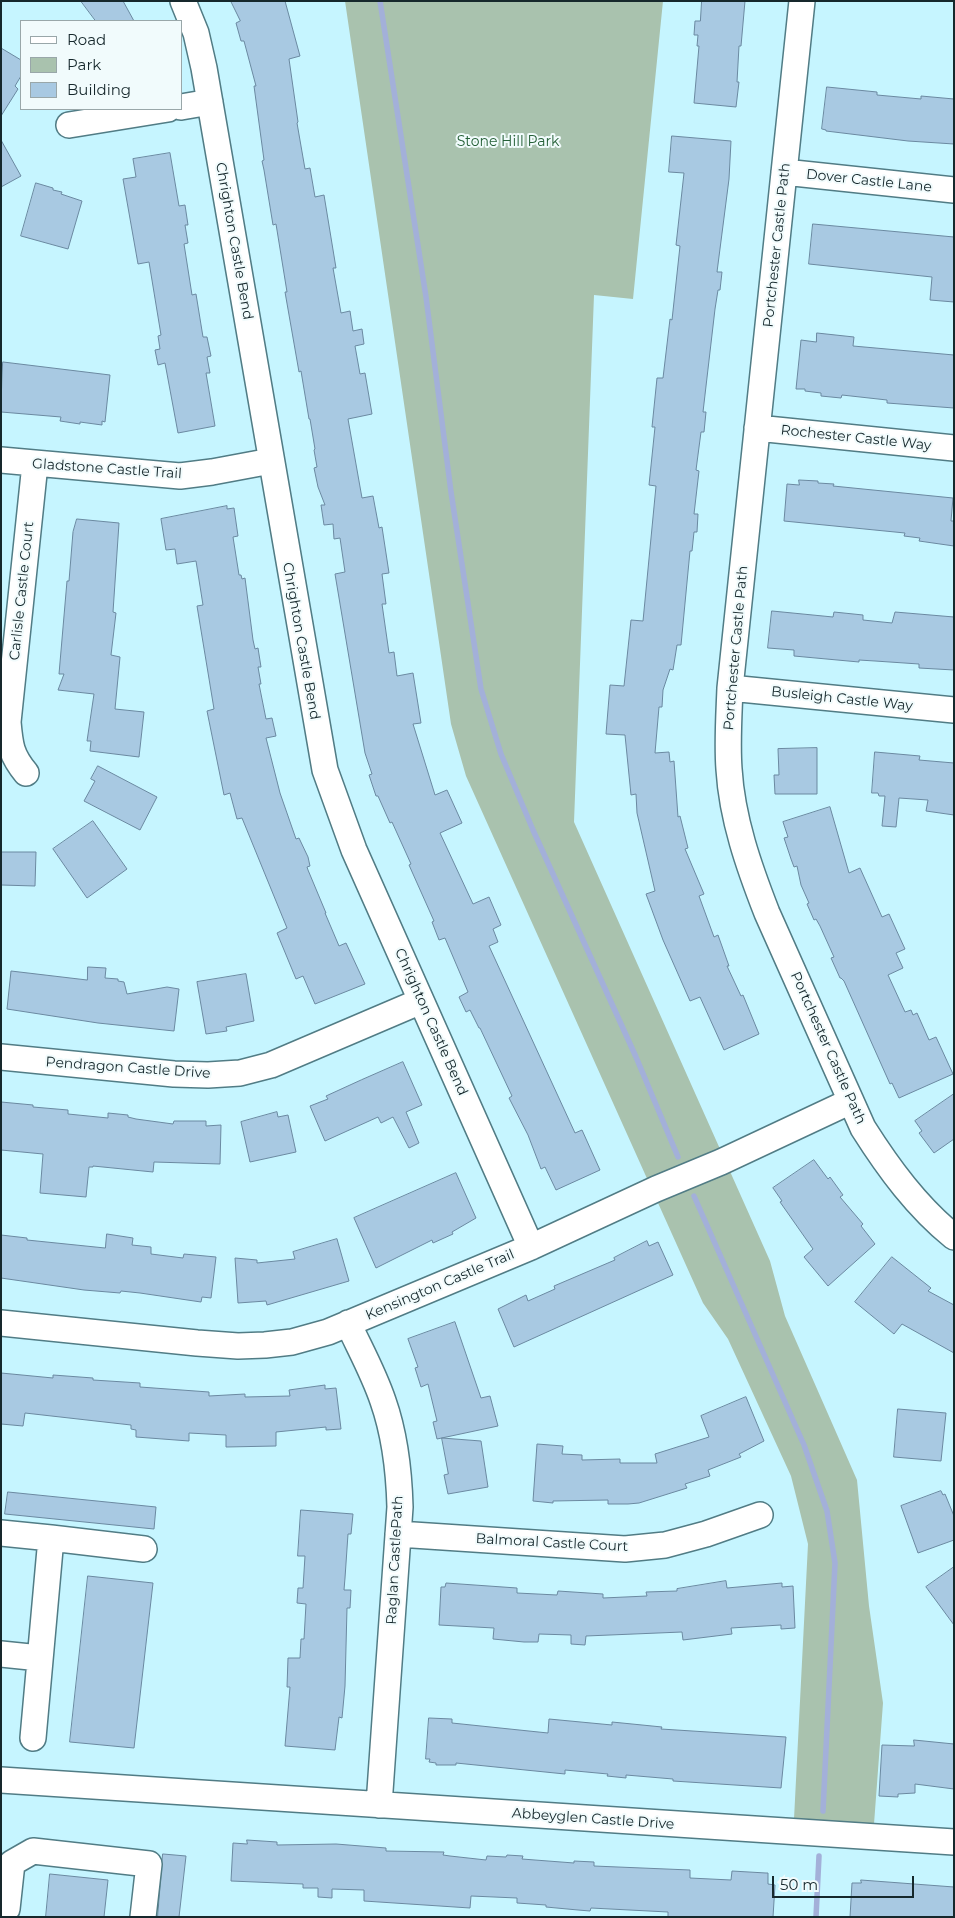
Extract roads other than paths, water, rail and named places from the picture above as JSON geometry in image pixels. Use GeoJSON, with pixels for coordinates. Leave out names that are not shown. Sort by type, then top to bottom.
{"type":"FeatureCollection","features":[{"type":"Feature","properties":{"kind":"street","name":"Chrighton Castle Bend"},"geometry":{"type":"LineString","coordinates":[[183,1],[196,33],[210,102],[325,770],[354,850],[531,1247]]}},
{"type":"Feature","properties":{"kind":"street","name":"Portchester Castle Path"},"geometry":{"type":"LineString","coordinates":[[802,1],[730,688],[728,725],[729,769],[742,842],[767,913],[863,1128],[881,1156],[933,1220],[954,1237]]}},
{"type":"Feature","properties":{"kind":"street"},"geometry":{"type":"LineString","coordinates":[[182,106],[210,102]]}},
{"type":"Feature","properties":{"kind":"street"},"geometry":{"type":"LineString","coordinates":[[69,125],[162,110]]}},
{"type":"Feature","properties":{"kind":"street","name":"Dover Castle Lane"},"geometry":{"type":"LineString","coordinates":[[784,172],[954,190]]}},
{"type":"Feature","properties":{"kind":"street","name":"Rochester Castle Way"},"geometry":{"type":"LineString","coordinates":[[757,428],[954,448]]}},
{"type":"Feature","properties":{"kind":"street","name":"Gladstone Castle Trail"},"geometry":{"type":"LineString","coordinates":[[1,460],[180,476],[271,461]]}},
{"type":"Feature","properties":{"kind":"street","name":"Carlisle Castle Court"},"geometry":{"type":"LineString","coordinates":[[26,773],[15,760],[10,742],[8,722],[35,464]]}},
{"type":"Feature","properties":{"kind":"street","name":"Busleigh Castle Way"},"geometry":{"type":"LineString","coordinates":[[730,688],[954,710]]}},
{"type":"Feature","properties":{"kind":"street","name":"Pendragon Castle Drive"},"geometry":{"type":"LineString","coordinates":[[1,1057],[174,1074],[208,1076],[240,1073],[271,1065],[421,1001]]}},
{"type":"Feature","properties":{"kind":"street","name":"Kensington Castle Trail"},"geometry":{"type":"LineString","coordinates":[[1,1323],[238,1346],[292,1342],[321,1334],[531,1247],[656,1189],[722,1162],[851,1101]]}},
{"type":"Feature","properties":{"kind":"street","name":"Raglan CastlePath"},"geometry":{"type":"LineString","coordinates":[[348,1323],[383,1399],[393,1434],[400,1473],[398,1534],[379,1805]]}},
{"type":"Feature","properties":{"kind":"street","name":"Balmoral Castle Court"},"geometry":{"type":"LineString","coordinates":[[398,1534],[625,1549],[665,1545],[706,1534],[760,1515]]}},
{"type":"Feature","properties":{"kind":"street"},"geometry":{"type":"LineString","coordinates":[[1,1533],[144,1549]]}},
{"type":"Feature","properties":{"kind":"street"},"geometry":{"type":"LineString","coordinates":[[32,1738],[51,1538]]}},
{"type":"Feature","properties":{"kind":"street"},"geometry":{"type":"LineString","coordinates":[[1,1654],[40,1658]]}},
{"type":"Feature","properties":{"kind":"street","name":"Abbeyglen Castle Drive"},"geometry":{"type":"LineString","coordinates":[[1,1780],[954,1842]]}},
{"type":"Feature","properties":{"kind":"street"},"geometry":{"type":"LineString","coordinates":[[5,1911],[12,1863],[34,1851],[149,1864],[143,1917]]}},
{"type":"Feature","properties":{"kind":"waterway"},"geometry":{"type":"LineString","coordinates":[[380,1],[426,297],[451,492],[481,689],[501,754],[533,830],[636,1057],[678,1157]]}},
{"type":"Feature","properties":{"kind":"waterway"},"geometry":{"type":"LineString","coordinates":[[694,1196],[804,1445],[827,1511],[835,1563],[823,1811]]}},
{"type":"Feature","properties":{"kind":"waterway"},"geometry":{"type":"LineString","coordinates":[[816,1917],[819,1856]]}},
{"type":"Feature","properties":{"kind":"park label","name":"Stone Hill Park"},"geometry":{"type":"Point","coordinates":[508,142]}}]}
